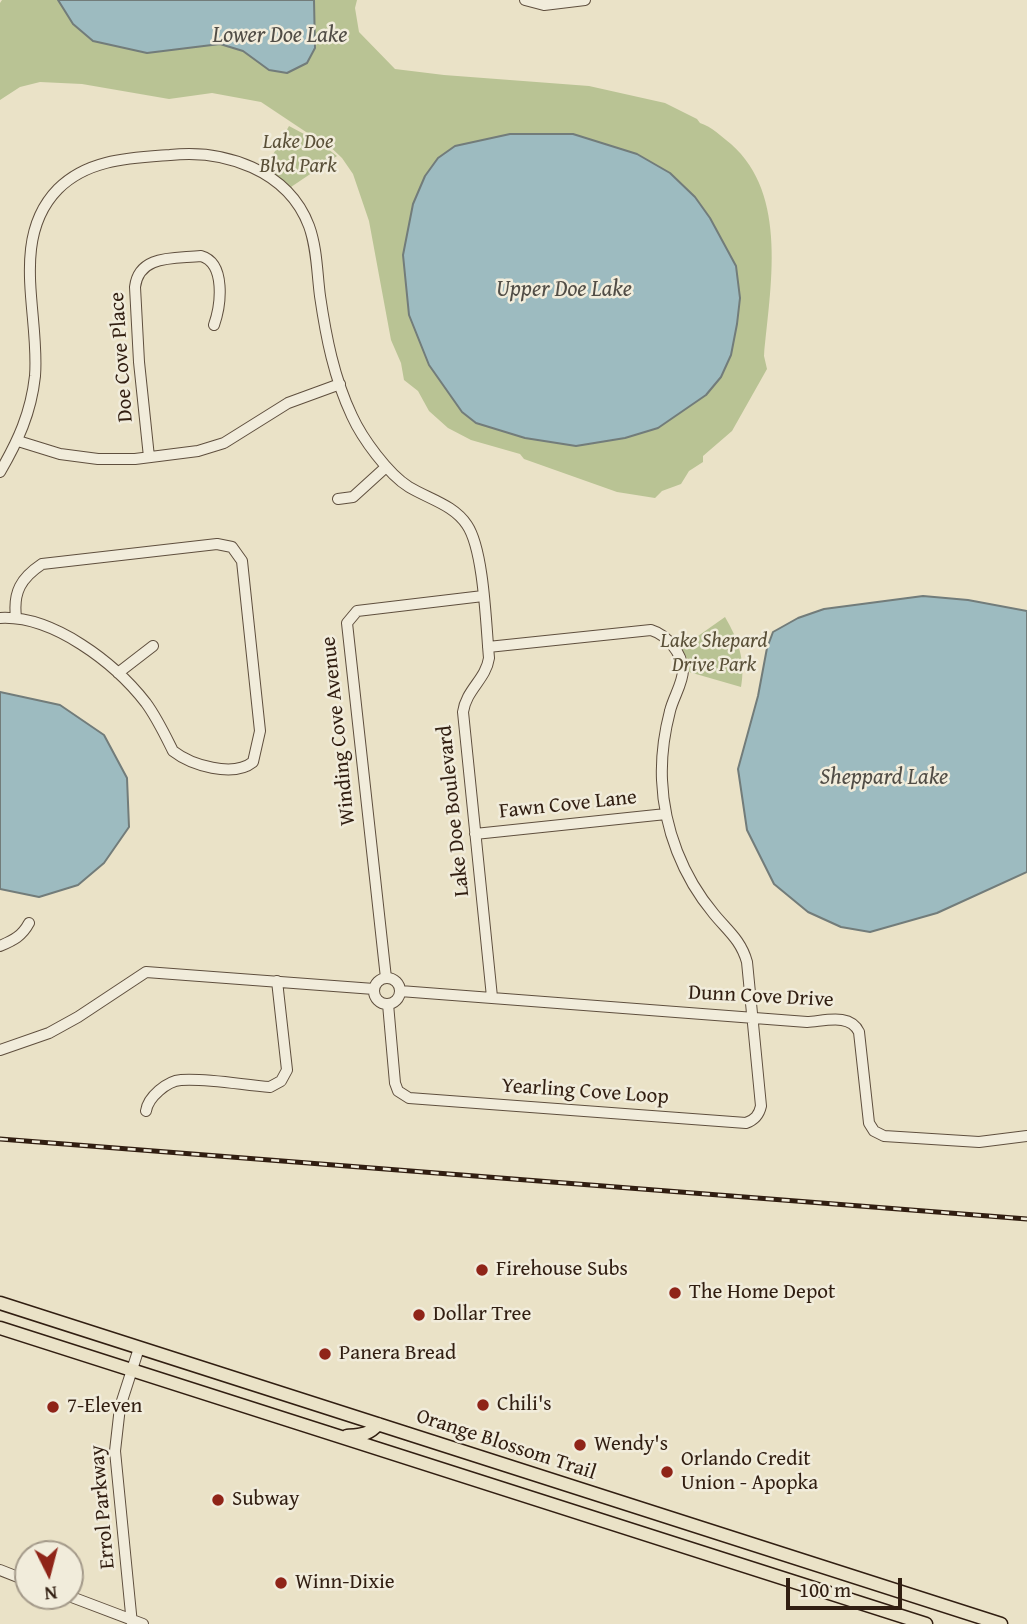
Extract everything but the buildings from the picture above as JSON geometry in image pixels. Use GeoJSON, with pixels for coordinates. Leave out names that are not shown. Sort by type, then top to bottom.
{"type":"FeatureCollection","features":[{"type":"Feature","properties":{"kind":"main road","name":"Orange Blossom Trail"},"geometry":{"type":"LineString","coordinates":[[0,1303],[1000,1624]]}},
{"type":"Feature","properties":{"kind":"main road","name":"Orange Blossom Trail"},"geometry":{"type":"LineString","coordinates":[[0,1328],[926,1624]]}},
{"type":"Feature","properties":{"kind":"main road"},"geometry":{"type":"LineString","coordinates":[[340,1437],[364,1435],[372,1432],[378,1424]]}},
{"type":"Feature","properties":{"kind":"main road"},"geometry":{"type":"LineString","coordinates":[[378,1449],[386,1439],[394,1436],[415,1436]]}},
{"type":"Feature","properties":{"kind":"street"},"geometry":{"type":"LineString","coordinates":[[525,0],[544,5],[585,0]]}},
{"type":"Feature","properties":{"kind":"street","name":"Lake Doe Boulevard"},"geometry":{"type":"LineString","coordinates":[[0,472],[26,421],[34,377],[36,353],[30,249],[44,206],[67,181],[97,165],[119,160],[197,153],[231,158],[251,167],[291,196],[302,212],[312,238],[326,339],[351,415],[386,467],[409,487],[452,510],[467,525],[477,548],[488,665],[467,696],[463,712],[492,997]]}},
{"type":"Feature","properties":{"kind":"street","name":"Doe Cove Place"},"geometry":{"type":"LineString","coordinates":[[149,457],[139,362],[135,287],[138,275],[153,261],[201,256],[207,258],[216,267],[220,304],[214,325]]}},
{"type":"Feature","properties":{"kind":"street"},"geometry":{"type":"LineString","coordinates":[[18,441],[45,451],[120,460],[211,448],[288,402],[340,384]]}},
{"type":"Feature","properties":{"kind":"street"},"geometry":{"type":"LineString","coordinates":[[338,499],[353,497],[386,467]]}},
{"type":"Feature","properties":{"kind":"street"},"geometry":{"type":"LineString","coordinates":[[0,618],[16,617],[42,625],[71,639],[118,673],[148,706],[173,751],[179,756],[220,768],[250,764],[256,752],[260,731],[242,561],[232,547],[217,544],[42,564],[25,577],[20,585],[16,596],[16,617]]}},
{"type":"Feature","properties":{"kind":"street","name":"Winding Cove Avenue"},"geometry":{"type":"LineString","coordinates":[[386,978],[347,623],[357,611],[483,596]]}},
{"type":"Feature","properties":{"kind":"street"},"geometry":{"type":"LineString","coordinates":[[488,647],[651,630],[664,636],[674,648],[683,667],[670,709],[662,757],[666,814],[679,856],[697,892],[740,942],[744,952],[752,1018]]}},
{"type":"Feature","properties":{"kind":"street"},"geometry":{"type":"LineString","coordinates":[[118,673],[153,646]]}},
{"type":"Feature","properties":{"kind":"street","name":"Fawn Cove Lane"},"geometry":{"type":"LineString","coordinates":[[475,834],[666,814]]}},
{"type":"Feature","properties":{"kind":"street"},"geometry":{"type":"LineString","coordinates":[[0,946],[24,933],[29,923]]}},
{"type":"Feature","properties":{"kind":"street"},"geometry":{"type":"LineString","coordinates":[[0,1050],[49,1032],[78,1017],[146,972],[373,989]]}},
{"type":"Feature","properties":{"kind":"street"},"geometry":{"type":"LineString","coordinates":[[386,978],[394,980],[400,991],[398,998],[388,1004],[377,1000],[373,989],[378,981],[386,978]]}},
{"type":"Feature","properties":{"kind":"street"},"geometry":{"type":"LineString","coordinates":[[146,1111],[155,1094],[177,1081],[270,1087],[281,1081],[287,1070],[277,981]]}},
{"type":"Feature","properties":{"kind":"street","name":"Dunn Cove Drive"},"geometry":{"type":"LineString","coordinates":[[400,991],[807,1022],[846,1020],[854,1024],[859,1032],[869,1123],[879,1134],[979,1142],[1027,1136]]}},
{"type":"Feature","properties":{"kind":"street","name":"Yearling Cove Loop"},"geometry":{"type":"LineString","coordinates":[[388,1004],[395,1083],[398,1091],[409,1098],[746,1123],[759,1114],[761,1106],[752,1018]]}},
{"type":"Feature","properties":{"kind":"street","name":"Errol Parkway"},"geometry":{"type":"LineString","coordinates":[[132,1622],[116,1451],[120,1408],[139,1348]]}},
{"type":"Feature","properties":{"kind":"street"},"geometry":{"type":"LineString","coordinates":[[84,1602],[142,1624]]}},
{"type":"Feature","properties":{"kind":"green space"},"geometry":{"type":"Polygon","coordinates":[[[2,0],[58,0],[73,24],[147,53],[220,44],[243,51],[269,70],[315,14],[314,0],[357,0],[355,8],[359,32],[395,69],[589,86],[665,103],[697,119],[731,144],[749,165],[761,189],[769,216],[772,244],[764,356],[767,369],[732,431],[703,456],[703,462],[689,471],[681,484],[662,491],[655,498],[617,492],[524,459],[520,454],[471,440],[448,428],[429,411],[418,391],[404,380],[401,363],[391,340],[369,221],[353,174],[342,158],[321,138],[306,132],[261,102],[212,93],[169,99],[82,84],[40,82],[20,87],[0,100],[2,0]],[[510,134],[455,146],[476,423],[524,438],[576,446],[670,173],[637,154],[573,134],[510,134]]]}},
{"type":"Feature","properties":{"kind":"green space","name":"Lake Doe Blvd Park"},"geometry":{"type":"Polygon","coordinates":[[[289,126],[319,142],[337,156],[291,187],[265,169],[289,126]]]}},
{"type":"Feature","properties":{"kind":"green space","name":"Lake Shepard Drive Park"},"geometry":{"type":"Polygon","coordinates":[[[725,617],[740,650],[741,687],[689,672],[687,659],[681,648],[725,617]]]}},
{"type":"Feature","properties":{"kind":"water","name":"Lower Doe Lake"},"geometry":{"type":"Polygon","coordinates":[[[58,0],[314,0],[315,48],[307,63],[287,73],[269,70],[243,51],[220,44],[147,53],[93,41],[73,24],[58,0]]]}},
{"type":"Feature","properties":{"kind":"water","name":"Upper Doe Lake"},"geometry":{"type":"Polygon","coordinates":[[[510,134],[573,134],[637,154],[670,173],[695,197],[710,218],[736,266],[740,298],[737,324],[731,355],[721,377],[706,395],[658,428],[625,438],[576,446],[525,438],[476,423],[462,412],[429,365],[409,315],[403,255],[413,204],[425,176],[438,158],[455,146],[510,134]]]}},
{"type":"Feature","properties":{"kind":"water","name":"Sheppard Lake"},"geometry":{"type":"Polygon","coordinates":[[[923,596],[968,600],[1027,611],[1027,872],[937,913],[870,932],[841,927],[808,912],[774,884],[747,830],[738,769],[758,696],[767,648],[773,632],[798,618],[824,609],[923,596]]]}},
{"type":"Feature","properties":{"kind":"water"},"geometry":{"type":"Polygon","coordinates":[[[0,692],[60,705],[104,735],[127,778],[129,827],[104,863],[78,885],[39,897],[0,889],[0,692]]]}},
{"type":"Feature","properties":{"kind":"railway"},"geometry":{"type":"LineString","coordinates":[[0,1139],[1027,1219]]}},
{"type":"Feature","properties":{"kind":"place","name":"Firehouse Subs"},"geometry":{"type":"Point","coordinates":[482,1270]}},
{"type":"Feature","properties":{"kind":"place","name":"The Home Depot"},"geometry":{"type":"Point","coordinates":[675,1293]}},
{"type":"Feature","properties":{"kind":"place","name":"Dollar Tree"},"geometry":{"type":"Point","coordinates":[419,1315]}},
{"type":"Feature","properties":{"kind":"place","name":"Panera Bread"},"geometry":{"type":"Point","coordinates":[325,1354]}},
{"type":"Feature","properties":{"kind":"place","name":"Chili's"},"geometry":{"type":"Point","coordinates":[483,1405]}},
{"type":"Feature","properties":{"kind":"place","name":"7-Eleven"},"geometry":{"type":"Point","coordinates":[53,1407]}},
{"type":"Feature","properties":{"kind":"place","name":"Wendy's"},"geometry":{"type":"Point","coordinates":[580,1445]}},
{"type":"Feature","properties":{"kind":"place","name":"Orlando Credit Union - Apopka"},"geometry":{"type":"Point","coordinates":[667,1472]}},
{"type":"Feature","properties":{"kind":"place","name":"Subway"},"geometry":{"type":"Point","coordinates":[218,1500]}},
{"type":"Feature","properties":{"kind":"place","name":"Winn-Dixie"},"geometry":{"type":"Point","coordinates":[281,1583]}}]}
